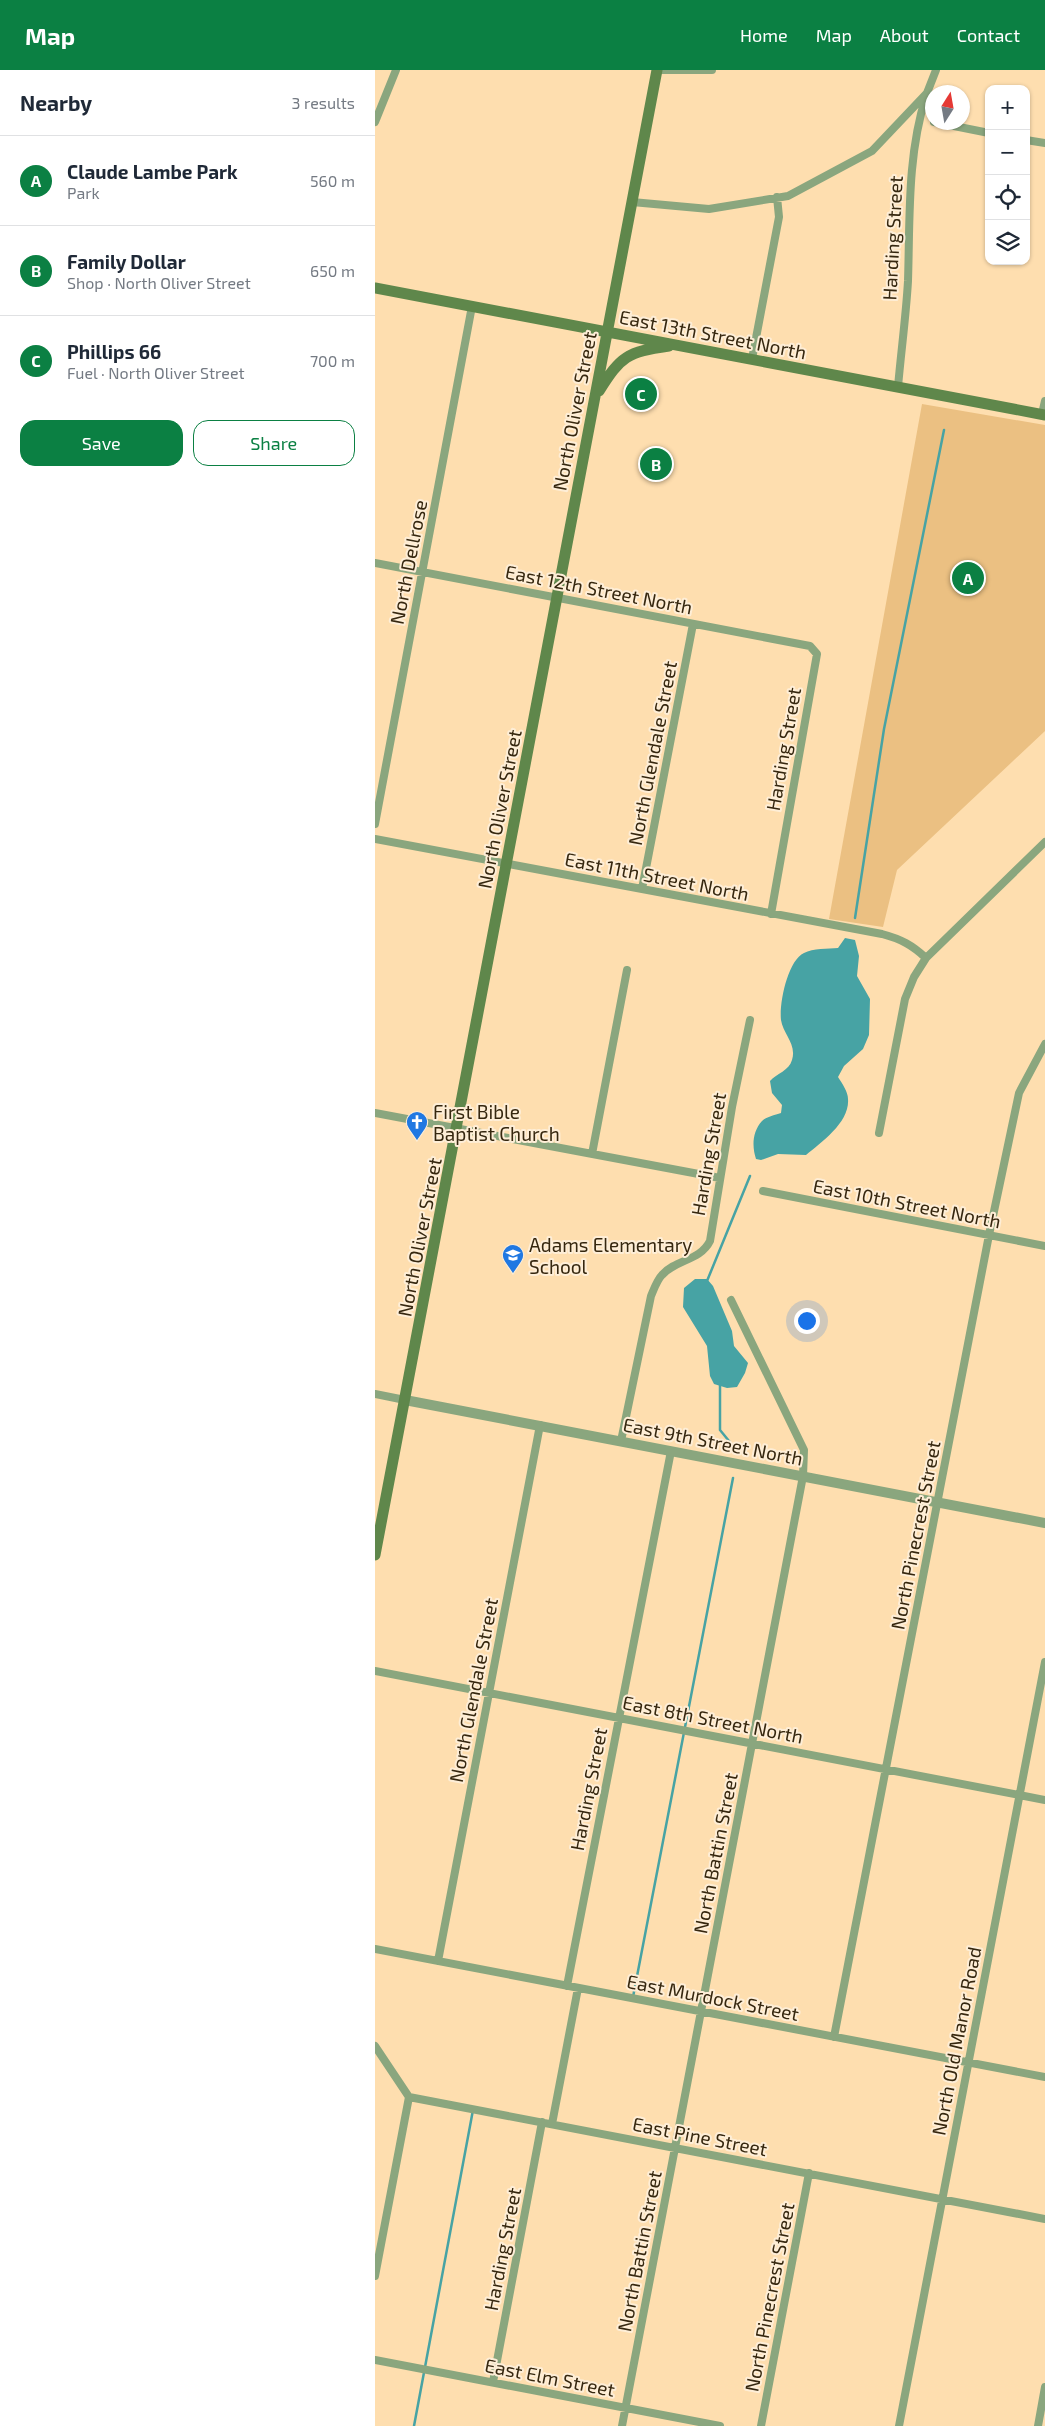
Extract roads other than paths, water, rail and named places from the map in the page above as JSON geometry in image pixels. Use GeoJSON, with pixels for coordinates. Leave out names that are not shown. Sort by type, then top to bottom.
{"type":"FeatureCollection","features":[{"type":"Feature","properties":{"kind":"main road","name":"North Oliver Street"},"geometry":{"type":"LineString","coordinates":[[375,1555],[657,70]]}},
{"type":"Feature","properties":{"kind":"main road","name":"East 13th Street North"},"geometry":{"type":"LineString","coordinates":[[375,288],[1043,414]]}},
{"type":"Feature","properties":{"kind":"main road"},"geometry":{"type":"LineString","coordinates":[[595,397],[619,362],[629,355],[677,345]]}},
{"type":"Feature","properties":{"kind":"street"},"geometry":{"type":"LineString","coordinates":[[375,122],[396,70]]}},
{"type":"Feature","properties":{"kind":"street"},"geometry":{"type":"LineString","coordinates":[[657,70],[712,70]]}},
{"type":"Feature","properties":{"kind":"street","name":"Harding Street"},"geometry":{"type":"LineString","coordinates":[[930,85],[936,70]]}},
{"type":"Feature","properties":{"kind":"street"},"geometry":{"type":"LineString","coordinates":[[632,202],[709,209],[788,196],[873,151],[925,95]]}},
{"type":"Feature","properties":{"kind":"street","name":"Harding Street"},"geometry":{"type":"LineString","coordinates":[[898,387],[907,283],[910,179],[919,120],[925,100]]}},
{"type":"Feature","properties":{"kind":"street"},"geometry":{"type":"LineString","coordinates":[[919,120],[925,121]]}},
{"type":"Feature","properties":{"kind":"street"},"geometry":{"type":"LineString","coordinates":[[970,129],[985,132]]}},
{"type":"Feature","properties":{"kind":"street"},"geometry":{"type":"LineString","coordinates":[[1030,141],[1045,144]]}},
{"type":"Feature","properties":{"kind":"street"},"geometry":{"type":"LineString","coordinates":[[752,359],[779,217],[777,197]]}},
{"type":"Feature","properties":{"kind":"street","name":"North Dellrose"},"geometry":{"type":"LineString","coordinates":[[375,824],[472,306]]}},
{"type":"Feature","properties":{"kind":"street"},"geometry":{"type":"LineString","coordinates":[[1043,414],[1045,401]]}},
{"type":"Feature","properties":{"kind":"street","name":"East 12th Street North"},"geometry":{"type":"LineString","coordinates":[[375,563],[810,646],[815,650]]}},
{"type":"Feature","properties":{"kind":"street","name":"North Glendale Street"},"geometry":{"type":"LineString","coordinates":[[642,890],[693,624]]}},
{"type":"Feature","properties":{"kind":"street","name":"Harding Street"},"geometry":{"type":"LineString","coordinates":[[771,914],[817,654],[815,650]]}},
{"type":"Feature","properties":{"kind":"street","name":"East 11th Street North"},"geometry":{"type":"LineString","coordinates":[[375,839],[899,938],[911,944],[926,958]]}},
{"type":"Feature","properties":{"kind":"street"},"geometry":{"type":"LineString","coordinates":[[879,1133],[905,999],[914,977],[926,958],[1045,842]]}},
{"type":"Feature","properties":{"kind":"street"},"geometry":{"type":"LineString","coordinates":[[591,1154],[627,970]]}},
{"type":"Feature","properties":{"kind":"street","name":"Harding Street"},"geometry":{"type":"LineString","coordinates":[[621,1441],[651,1296],[661,1275],[675,1265],[693,1258],[706,1250],[710,1241],[750,1020]]}},
{"type":"Feature","properties":{"kind":"street","name":"North Pinecrest Street"},"geometry":{"type":"LineString","coordinates":[[834,2037],[989,1235],[1019,1093],[1045,1044]]}},
{"type":"Feature","properties":{"kind":"street"},"geometry":{"type":"LineString","coordinates":[[375,1113],[721,1178]]}},
{"type":"Feature","properties":{"kind":"street","name":"East 10th Street North"},"geometry":{"type":"LineString","coordinates":[[763,1191],[1045,1246]]}},
{"type":"Feature","properties":{"kind":"street","name":"North Battin Street"},"geometry":{"type":"LineString","coordinates":[[622,2426],[803,1476],[803,1450],[731,1300]]}},
{"type":"Feature","properties":{"kind":"street","name":"East 9th Street North"},"geometry":{"type":"LineString","coordinates":[[375,1394],[1045,1523]]}},
{"type":"Feature","properties":{"kind":"street","name":"North Glendale Street"},"geometry":{"type":"LineString","coordinates":[[438,1961],[540,1426]]}},
{"type":"Feature","properties":{"kind":"street","name":"Harding Street"},"geometry":{"type":"LineString","coordinates":[[567,1986],[671,1451]]}},
{"type":"Feature","properties":{"kind":"street","name":"North Old Manor Road"},"geometry":{"type":"LineString","coordinates":[[899,2426],[1045,1662]]}},
{"type":"Feature","properties":{"kind":"street","name":"East 8th Street North"},"geometry":{"type":"LineString","coordinates":[[375,1671],[1045,1800]]}},
{"type":"Feature","properties":{"kind":"street","name":"East Murdock Street"},"geometry":{"type":"LineString","coordinates":[[375,1949],[1045,2077]]}},
{"type":"Feature","properties":{"kind":"street"},"geometry":{"type":"LineString","coordinates":[[552,2124],[578,1988]]}},
{"type":"Feature","properties":{"kind":"street"},"geometry":{"type":"LineString","coordinates":[[375,2046],[409,2097],[375,2276]]}},
{"type":"Feature","properties":{"kind":"street","name":"East Pine Street"},"geometry":{"type":"LineString","coordinates":[[409,2097],[1045,2219]]}},
{"type":"Feature","properties":{"kind":"street","name":"Harding Street"},"geometry":{"type":"LineString","coordinates":[[493,2382],[542,2122]]}},
{"type":"Feature","properties":{"kind":"street","name":"North Pinecrest Street"},"geometry":{"type":"LineString","coordinates":[[761,2426],[809,2173]]}},
{"type":"Feature","properties":{"kind":"street","name":"East Elm Street"},"geometry":{"type":"LineString","coordinates":[[375,2360],[720,2426]]}},
{"type":"Feature","properties":{"kind":"street"},"geometry":{"type":"LineString","coordinates":[[1038,2426],[1045,2387]]}},
{"type":"Feature","properties":{"kind":"water"},"geometry":{"type":"Polygon","coordinates":[[[845,938],[855,940],[859,956],[857,976],[870,999],[869,1035],[863,1049],[844,1066],[838,1077],[848,1096],[845,1116],[834,1131],[806,1155],[778,1154],[761,1160],[756,1159],[754,1140],[756,1130],[766,1118],[781,1113],[782,1105],[772,1093],[770,1081],[786,1069],[792,1060],[793,1049],[781,1020],[781,1003],[789,973],[798,957],[804,953],[816,949],[838,948],[845,938]]]}},
{"type":"Feature","properties":{"kind":"water"},"geometry":{"type":"Polygon","coordinates":[[[695,1279],[707,1279],[713,1286],[732,1331],[734,1346],[748,1363],[737,1387],[727,1388],[714,1384],[710,1376],[707,1346],[683,1307],[684,1288],[695,1279]]]}},
{"type":"Feature","properties":{"kind":"waterway"},"geometry":{"type":"LineString","coordinates":[[855,918],[884,729],[944,430]]}},
{"type":"Feature","properties":{"kind":"waterway"},"geometry":{"type":"LineString","coordinates":[[707,1281],[750,1176]]}},
{"type":"Feature","properties":{"kind":"waterway"},"geometry":{"type":"LineString","coordinates":[[720,1383],[720,1430],[738,1452]]}},
{"type":"Feature","properties":{"kind":"waterway"},"geometry":{"type":"LineString","coordinates":[[633,1997],[733,1478]]}},
{"type":"Feature","properties":{"kind":"waterway"},"geometry":{"type":"LineString","coordinates":[[414,2426],[473,2110]]}},
{"type":"Feature","properties":{"kind":"place","name":"Phillips 66"},"geometry":{"type":"Point","coordinates":[641,394]}},
{"type":"Feature","properties":{"kind":"place","name":"Family Dollar"},"geometry":{"type":"Point","coordinates":[656,464]}},
{"type":"Feature","properties":{"kind":"place","name":"Claude Lambe Park"},"geometry":{"type":"Point","coordinates":[968,578]}},
{"type":"Feature","properties":{"kind":"place","name":"First Bible Baptist Church"},"geometry":{"type":"Point","coordinates":[417,1141]}},
{"type":"Feature","properties":{"kind":"place","name":"Adams Elementary School"},"geometry":{"type":"Point","coordinates":[513,1274]}}]}
